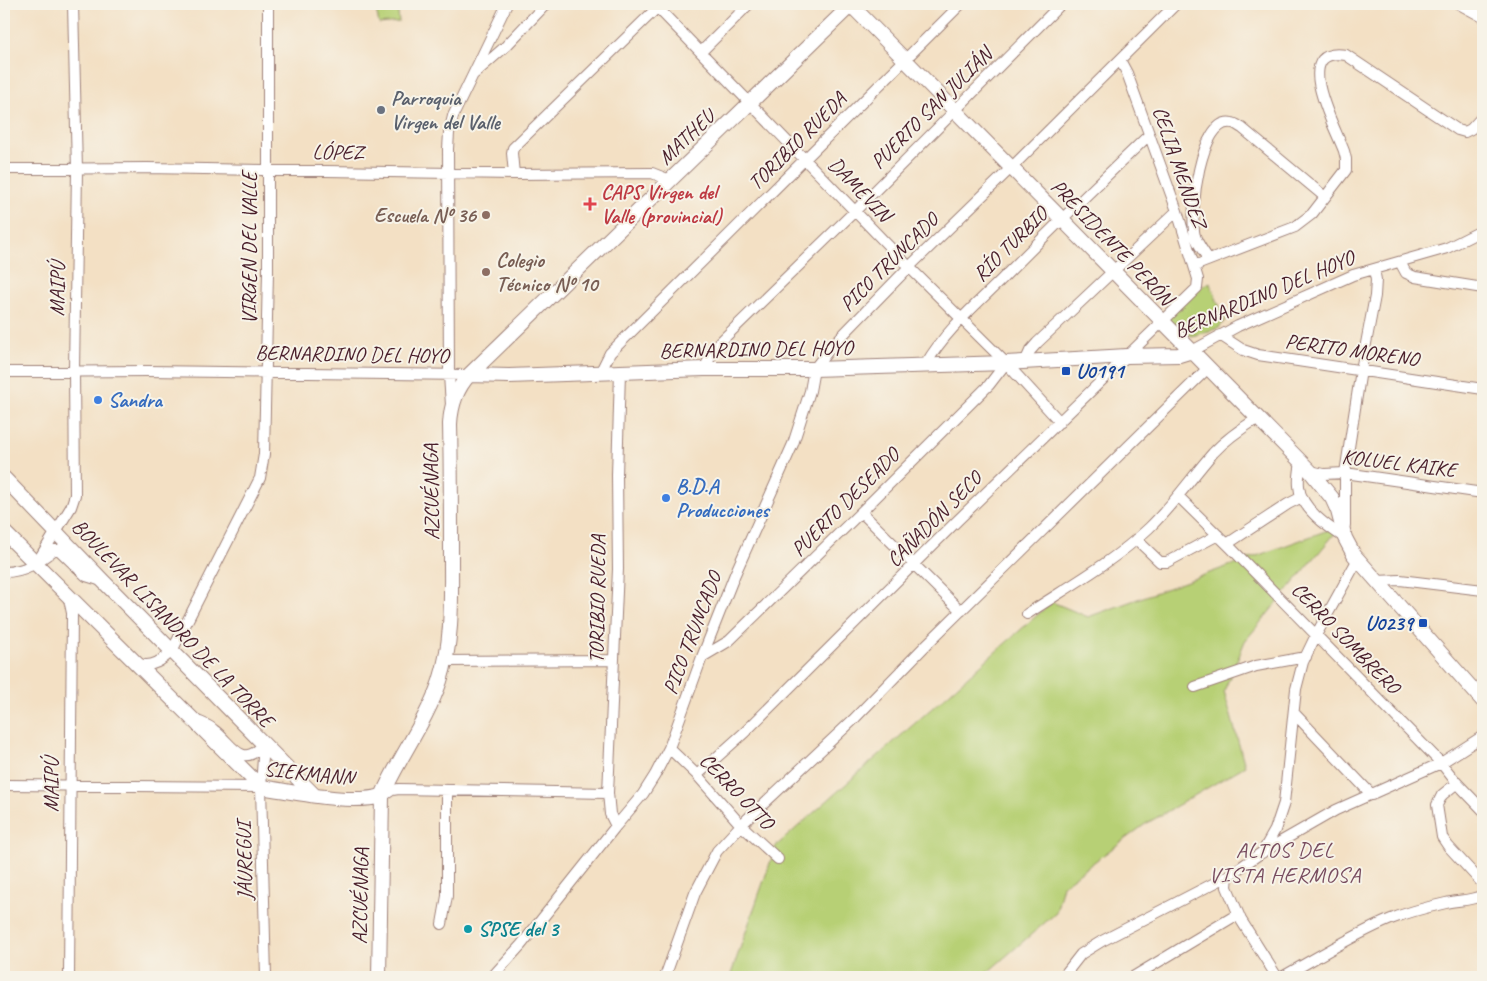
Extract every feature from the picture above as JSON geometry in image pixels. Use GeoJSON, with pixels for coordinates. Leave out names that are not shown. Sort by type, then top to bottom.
{"type":"FeatureCollection","features":[{"type":"Feature","properties":{"kind":"street","name":"MAIPÚ"},"geometry":{"type":"LineString","coordinates":[[36,564],[71,507],[75,495],[74,371],[77,170],[73,4]]}},
{"type":"Feature","properties":{"kind":"street","name":"VIRGEN DEL VALLE"},"geometry":{"type":"LineString","coordinates":[[172,651],[260,478],[264,454],[268,4]]}},
{"type":"Feature","properties":{"kind":"street","name":"AZCUÉNAGA"},"geometry":{"type":"LineString","coordinates":[[379,977],[382,796],[391,775],[423,721],[440,681],[445,662],[451,620],[449,132],[453,116],[506,4]]}},
{"type":"Feature","properties":{"kind":"street"},"geometry":{"type":"LineString","coordinates":[[472,76],[506,46],[546,4]]}},
{"type":"Feature","properties":{"kind":"street"},"geometry":{"type":"LineString","coordinates":[[701,52],[749,4]]}},
{"type":"Feature","properties":{"kind":"street","name":"PRESIDENTE PERÓN"},"geometry":{"type":"LineString","coordinates":[[851,4],[1305,467],[1332,498],[1338,511],[1345,538],[1358,559],[1483,701]]}},
{"type":"Feature","properties":{"kind":"street","name":"MATHEU"},"geometry":{"type":"LineString","coordinates":[[451,410],[458,391],[469,375],[851,4]]}},
{"type":"Feature","properties":{"kind":"street","name":"TORIBIO RUEDA"},"geometry":{"type":"LineString","coordinates":[[600,373],[610,353],[961,4]]}},
{"type":"Feature","properties":{"kind":"street","name":"PUERTO SAN JULIÁN"},"geometry":{"type":"LineString","coordinates":[[704,369],[716,346],[855,211],[1061,4]]}},
{"type":"Feature","properties":{"kind":"street","name":"PICO TRUNCADO"},"geometry":{"type":"LineString","coordinates":[[492,977],[521,945],[643,794],[655,775],[669,748],[735,574],[793,444],[810,391],[814,369],[832,346],[909,267],[1176,4]]}},
{"type":"Feature","properties":{"kind":"street"},"geometry":{"type":"LineString","coordinates":[[1459,4],[1483,17]]}},
{"type":"Feature","properties":{"kind":"street"},"geometry":{"type":"LineString","coordinates":[[514,174],[513,148],[657,5]]}},
{"type":"Feature","properties":{"kind":"street","name":"DAMEVIN"},"geometry":{"type":"LineString","coordinates":[[657,5],[804,160],[1006,363],[1060,422]]}},
{"type":"Feature","properties":{"kind":"street"},"geometry":{"type":"LineString","coordinates":[[1194,266],[1295,226],[1312,214],[1346,170],[1346,159],[1320,91],[1319,66],[1329,55],[1334,53],[1346,55],[1458,130],[1465,132],[1471,129],[1483,116]]}},
{"type":"Feature","properties":{"kind":"street","name":"CELIA MENDEZ"},"geometry":{"type":"LineString","coordinates":[[1120,60],[1127,73],[1177,211],[1198,279],[1197,288]]}},
{"type":"Feature","properties":{"kind":"street"},"geometry":{"type":"LineString","coordinates":[[1209,260],[1195,235],[1196,183],[1206,146],[1214,132],[1222,124],[1232,123],[1242,128],[1325,197]]}},
{"type":"Feature","properties":{"kind":"street","name":"RÍO TURBIO"},"geometry":{"type":"LineString","coordinates":[[926,364],[936,347],[962,319],[1062,218],[1149,136]]}},
{"type":"Feature","properties":{"kind":"street","name":"LÓPEZ"},"geometry":{"type":"LineString","coordinates":[[4,169],[77,170],[147,168],[448,174],[652,173],[670,180]]}},
{"type":"Feature","properties":{"kind":"street"},"geometry":{"type":"LineString","coordinates":[[1025,362],[1030,351],[1037,343],[1177,211]]}},
{"type":"Feature","properties":{"kind":"street","name":"BERNARDINO DEL HOYO"},"geometry":{"type":"LineString","coordinates":[[4,372],[469,375],[704,369],[814,369],[1180,355],[1192,351],[1238,326],[1353,274],[1447,248],[1483,230]]}},
{"type":"Feature","properties":{"kind":"street"},"geometry":{"type":"LineString","coordinates":[[1400,262],[1406,273],[1414,277],[1483,288]]}},
{"type":"Feature","properties":{"kind":"street"},"geometry":{"type":"LineString","coordinates":[[1345,538],[1345,473],[1375,296],[1376,280],[1374,269]]}},
{"type":"Feature","properties":{"kind":"street","name":"CAÑADÓN SECO"},"geometry":{"type":"LineString","coordinates":[[697,775],[745,732],[958,520],[1197,288]]}},
{"type":"Feature","properties":{"kind":"street","name":"PERITO MORENO"},"geometry":{"type":"LineString","coordinates":[[1220,336],[1243,350],[1258,355],[1483,389]]}},
{"type":"Feature","properties":{"kind":"street","name":"PUERTO DESEADO"},"geometry":{"type":"LineString","coordinates":[[702,657],[730,641],[989,385],[1006,363]]}},
{"type":"Feature","properties":{"kind":"street"},"geometry":{"type":"LineString","coordinates":[[666,977],[695,893],[704,873],[717,852],[741,825],[853,720],[1209,367]]}},
{"type":"Feature","properties":{"kind":"street","name":"TORIBIO RUEDA"},"geometry":{"type":"LineString","coordinates":[[616,826],[610,814],[608,793],[618,569],[617,475],[620,372]]}},
{"type":"Feature","properties":{"kind":"street"},"geometry":{"type":"LineString","coordinates":[[1027,614],[1110,559],[1148,529],[1214,452],[1238,431],[1258,418]]}},
{"type":"Feature","properties":{"kind":"street"},"geometry":{"type":"LineString","coordinates":[[1305,467],[1299,486],[1302,497],[1325,525],[1345,538]]}},
{"type":"Feature","properties":{"kind":"street","name":"KOLUEL KAIKE"},"geometry":{"type":"LineString","coordinates":[[1305,467],[1324,474],[1345,473],[1483,493]]}},
{"type":"Feature","properties":{"kind":"street","name":"BOULEVAR LISANDRO DE LA TORRE"},"geometry":{"type":"LineString","coordinates":[[4,478],[102,581],[314,796]]}},
{"type":"Feature","properties":{"kind":"street","name":"CERRO SOMBRERO"},"geometry":{"type":"LineString","coordinates":[[1178,496],[1441,763],[1483,810]]}},
{"type":"Feature","properties":{"kind":"street"},"geometry":{"type":"LineString","coordinates":[[1227,544],[1288,504],[1302,497]]}},
{"type":"Feature","properties":{"kind":"street"},"geometry":{"type":"LineString","coordinates":[[862,512],[961,611]]}},
{"type":"Feature","properties":{"kind":"street"},"geometry":{"type":"LineString","coordinates":[[4,532],[261,787]]}},
{"type":"Feature","properties":{"kind":"street"},"geometry":{"type":"LineString","coordinates":[[1136,539],[1160,562],[1167,562],[1218,535]]}},
{"type":"Feature","properties":{"kind":"street"},"geometry":{"type":"LineString","coordinates":[[4,572],[22,570],[36,564],[54,550],[59,550],[86,576],[102,581]]}},
{"type":"Feature","properties":{"kind":"street"},"geometry":{"type":"LineString","coordinates":[[1261,853],[1275,830],[1284,803],[1296,689],[1306,657],[1358,559]]}},
{"type":"Feature","properties":{"kind":"street"},"geometry":{"type":"LineString","coordinates":[[1376,581],[1400,580],[1483,590]]}},
{"type":"Feature","properties":{"kind":"street","name":"MAIPÚ"},"geometry":{"type":"LineString","coordinates":[[68,594],[72,613],[69,977]]}},
{"type":"Feature","properties":{"kind":"street"},"geometry":{"type":"LineString","coordinates":[[139,664],[146,666],[156,664],[172,651]]}},
{"type":"Feature","properties":{"kind":"street"},"geometry":{"type":"LineString","coordinates":[[1195,687],[1256,666],[1306,657]]}},
{"type":"Feature","properties":{"kind":"street"},"geometry":{"type":"LineString","coordinates":[[445,662],[614,660]]}},
{"type":"Feature","properties":{"kind":"street"},"geometry":{"type":"LineString","coordinates":[[1294,714],[1372,795]]}},
{"type":"Feature","properties":{"kind":"street"},"geometry":{"type":"LineString","coordinates":[[190,717],[214,730],[236,753],[243,756],[258,752],[264,744]]}},
{"type":"Feature","properties":{"kind":"street"},"geometry":{"type":"LineString","coordinates":[[1063,977],[1082,954],[1102,941],[1228,876],[1261,853],[1336,810],[1441,763],[1483,736]]}},
{"type":"Feature","properties":{"kind":"street","name":"JÁUREGUI"},"geometry":{"type":"LineString","coordinates":[[264,744],[261,787],[266,977]]}},
{"type":"Feature","properties":{"kind":"street","name":"CERRO OTTO"},"geometry":{"type":"LineString","coordinates":[[669,748],[697,775],[741,825],[778,859]]}},
{"type":"Feature","properties":{"kind":"street"},"geometry":{"type":"LineString","coordinates":[[1457,783],[1442,795],[1437,806],[1442,837],[1483,884]]}},
{"type":"Feature","properties":{"kind":"street","name":"SIEKMANN"},"geometry":{"type":"LineString","coordinates":[[4,785],[261,787],[314,796],[368,800],[399,789],[608,793]]}},
{"type":"Feature","properties":{"kind":"street"},"geometry":{"type":"LineString","coordinates":[[442,924],[447,896],[448,790]]}},
{"type":"Feature","properties":{"kind":"street"},"geometry":{"type":"LineString","coordinates":[[1228,876],[1227,887],[1238,914],[1277,977]]}},
{"type":"Feature","properties":{"kind":"street"},"geometry":{"type":"LineString","coordinates":[[1282,977],[1346,941],[1391,919],[1424,908],[1466,901],[1483,895]]}},
{"type":"Feature","properties":{"kind":"street"},"geometry":{"type":"LineString","coordinates":[[1133,977],[1238,914]]}},
{"type":"Feature","properties":{"kind":"green space"},"geometry":{"type":"Polygon","coordinates":[[[375,4],[397,4],[399,22],[379,24],[375,4]]]}},
{"type":"Feature","properties":{"kind":"green space"},"geometry":{"type":"Polygon","coordinates":[[[1210,283],[1225,320],[1219,328],[1192,336],[1162,322],[1197,288],[1210,283]]]}},
{"type":"Feature","properties":{"kind":"green space"},"geometry":{"type":"Polygon","coordinates":[[[1342,525],[1245,641],[1224,691],[1245,766],[1144,825],[1063,885],[1056,913],[982,977],[730,977],[776,846],[1052,602],[1088,617],[1342,525]]]}},
{"type":"Feature","properties":{"kind":"place","name":"Parroquia Virgen del Valle"},"geometry":{"type":"Point","coordinates":[381,110]}},
{"type":"Feature","properties":{"kind":"place","name":"CAPS Virgen del Valle (provincial)"},"geometry":{"type":"Point","coordinates":[590,204]}},
{"type":"Feature","properties":{"kind":"place","name":"Escuela Nº 36"},"geometry":{"type":"Point","coordinates":[486,215]}},
{"type":"Feature","properties":{"kind":"place","name":"Colegio Técnico Nº 10"},"geometry":{"type":"Point","coordinates":[486,272]}},
{"type":"Feature","properties":{"kind":"place","name":"U0191"},"geometry":{"type":"Point","coordinates":[1066,371]}},
{"type":"Feature","properties":{"kind":"place","name":"Sandra"},"geometry":{"type":"Point","coordinates":[98,400]}},
{"type":"Feature","properties":{"kind":"place","name":"B.D.A Producciones"},"geometry":{"type":"Point","coordinates":[666,498]}},
{"type":"Feature","properties":{"kind":"place","name":"U0239"},"geometry":{"type":"Point","coordinates":[1423,623]}},
{"type":"Feature","properties":{"kind":"place","name":"SPSE del 3"},"geometry":{"type":"Point","coordinates":[468,929]}},
{"type":"Feature","properties":{"kind":"district","name":"ALTOS DEL VISTA HERMOSA"},"geometry":{"type":"Point","coordinates":[1285,862]}}]}
